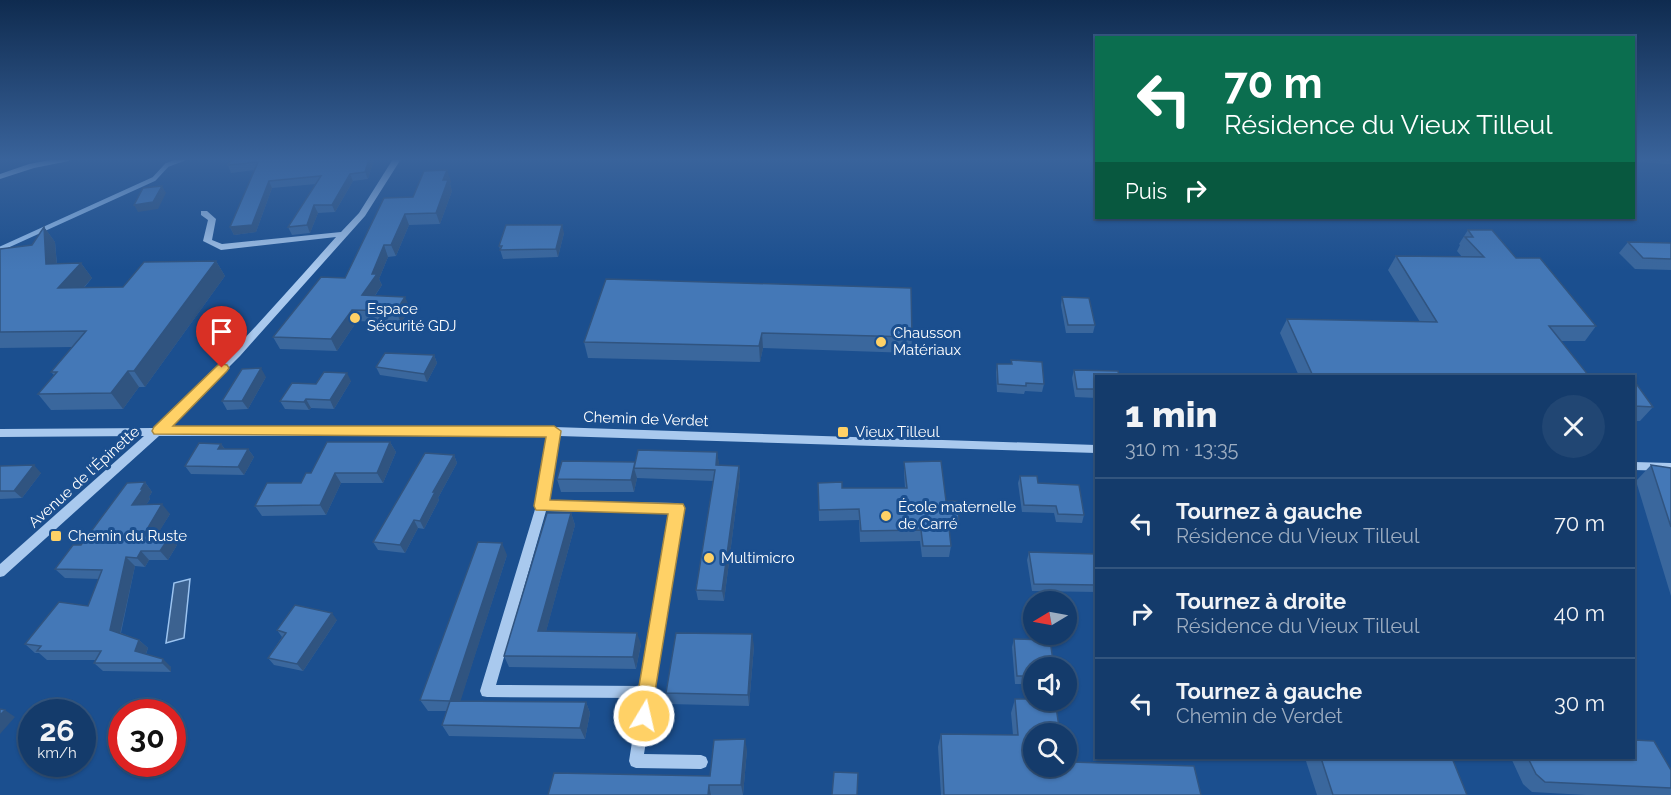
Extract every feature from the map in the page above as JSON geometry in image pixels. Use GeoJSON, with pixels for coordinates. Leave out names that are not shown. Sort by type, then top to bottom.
{"type":"FeatureCollection","features":[{"type":"Feature","properties":{"kind":"street","name":"Avenue de l'Épinette"},"geometry":{"type":"LineString","coordinates":[[0,572],[159,431],[236,354],[362,214],[373,196]]}},
{"type":"Feature","properties":{"kind":"street"},"geometry":{"type":"LineString","coordinates":[[204,213],[212,219],[207,241],[221,247],[344,234]]}},
{"type":"Feature","properties":{"kind":"street"},"geometry":{"type":"LineString","coordinates":[[0,433],[159,431]]}},
{"type":"Feature","properties":{"kind":"street","name":"Chemin de Verdet"},"geometry":{"type":"LineString","coordinates":[[159,431],[554,431],[1095,449]]}},
{"type":"Feature","properties":{"kind":"street"},"geometry":{"type":"LineString","coordinates":[[554,431],[542,506],[487,691],[647,693]]}},
{"type":"Feature","properties":{"kind":"street"},"geometry":{"type":"LineString","coordinates":[[1635,466],[1671,467]]}},
{"type":"Feature","properties":{"kind":"street"},"geometry":{"type":"LineString","coordinates":[[542,506],[677,508],[636,761],[701,762]]}},
{"type":"Feature","properties":{"kind":"water"},"geometry":{"type":"Polygon","coordinates":[[[190,579],[184,638],[166,643],[174,583],[190,579]]]}},
{"type":"Feature","properties":{"kind":"building"},"geometry":{"type":"Polygon","coordinates":[[[139,196],[156,196],[153,202],[134,205],[139,196]]]}},
{"type":"Feature","properties":{"kind":"building"},"geometry":{"type":"Polygon","coordinates":[[[243,196],[263,196],[252,225],[230,227],[243,196]]]}},
{"type":"Feature","properties":{"kind":"building"},"geometry":{"type":"Polygon","coordinates":[[[308,196],[337,196],[332,205],[314,205],[307,225],[288,227],[308,196]]]}},
{"type":"Feature","properties":{"kind":"building"},"geometry":{"type":"Polygon","coordinates":[[[442,196],[436,213],[405,214],[391,245],[384,245],[372,274],[377,274],[362,295],[405,297],[396,311],[352,310],[331,339],[273,337],[321,277],[345,278],[384,198],[442,196]]]}},
{"type":"Feature","properties":{"kind":"building"},"geometry":{"type":"Polygon","coordinates":[[[506,225],[562,225],[556,249],[500,250],[502,246],[499,246],[506,225]]]}},
{"type":"Feature","properties":{"kind":"building"},"geometry":{"type":"Polygon","coordinates":[[[44,227],[46,264],[81,263],[58,288],[123,287],[144,262],[216,261],[134,371],[128,371],[111,393],[38,394],[57,372],[51,372],[86,331],[0,332],[0,249],[32,245],[44,227]]]}},
{"type":"Feature","properties":{"kind":"building"},"geometry":{"type":"Polygon","coordinates":[[[1468,230],[1492,230],[1516,258],[1540,258],[1596,326],[1549,326],[1588,375],[1313,375],[1287,319],[1437,322],[1396,256],[1484,257],[1465,237],[1473,237],[1468,230]]]}},
{"type":"Feature","properties":{"kind":"building"},"geometry":{"type":"Polygon","coordinates":[[[1628,242],[1671,243],[1671,259],[1643,258],[1628,242]]]}},
{"type":"Feature","properties":{"kind":"building"},"geometry":{"type":"Polygon","coordinates":[[[606,279],[911,288],[912,337],[762,333],[759,346],[584,342],[606,279]]]}},
{"type":"Feature","properties":{"kind":"building"},"geometry":{"type":"Polygon","coordinates":[[[1062,297],[1089,298],[1095,325],[1068,325],[1062,297]]]}},
{"type":"Feature","properties":{"kind":"building"},"geometry":{"type":"Polygon","coordinates":[[[385,353],[434,355],[424,374],[376,367],[385,353]]]}},
{"type":"Feature","properties":{"kind":"building"},"geometry":{"type":"Polygon","coordinates":[[[1011,360],[1042,362],[1044,384],[1026,383],[1026,386],[998,384],[997,364],[1012,364],[1011,360]]]}},
{"type":"Feature","properties":{"kind":"building"},"geometry":{"type":"Polygon","coordinates":[[[261,368],[242,401],[222,401],[242,369],[261,368]]]}},
{"type":"Feature","properties":{"kind":"building"},"geometry":{"type":"Polygon","coordinates":[[[1074,370],[1118,371],[1119,375],[1095,375],[1095,389],[1077,389],[1074,370]]]}},
{"type":"Feature","properties":{"kind":"building"},"geometry":{"type":"Polygon","coordinates":[[[324,372],[347,373],[330,400],[280,401],[292,383],[316,384],[324,372]]]}},
{"type":"Feature","properties":{"kind":"building"},"geometry":{"type":"Polygon","coordinates":[[[1635,382],[1653,407],[1635,406],[1635,382]]]}},
{"type":"Feature","properties":{"kind":"building"},"geometry":{"type":"Polygon","coordinates":[[[327,442],[390,442],[377,473],[335,473],[320,505],[255,506],[267,483],[301,483],[306,473],[311,473],[327,442]]]}},
{"type":"Feature","properties":{"kind":"building"},"geometry":{"type":"Polygon","coordinates":[[[199,443],[221,444],[218,449],[248,449],[238,467],[185,466],[199,443]]]}},
{"type":"Feature","properties":{"kind":"building"},"geometry":{"type":"Polygon","coordinates":[[[638,450],[717,452],[716,465],[739,466],[722,591],[696,590],[715,470],[634,468],[638,450]]]}},
{"type":"Feature","properties":{"kind":"building"},"geometry":{"type":"Polygon","coordinates":[[[425,453],[454,455],[420,521],[414,520],[400,545],[373,542],[425,453]]]}},
{"type":"Feature","properties":{"kind":"building"},"geometry":{"type":"Polygon","coordinates":[[[562,461],[635,462],[631,480],[557,479],[562,461]]]}},
{"type":"Feature","properties":{"kind":"building"},"geometry":{"type":"Polygon","coordinates":[[[941,461],[946,501],[957,501],[959,519],[948,519],[951,546],[923,546],[921,530],[861,531],[859,509],[819,510],[818,483],[842,482],[842,488],[907,488],[904,462],[941,461]]]}},
{"type":"Feature","properties":{"kind":"building"},"geometry":{"type":"Polygon","coordinates":[[[34,465],[14,491],[0,491],[0,466],[34,465]]]}},
{"type":"Feature","properties":{"kind":"building"},"geometry":{"type":"Polygon","coordinates":[[[1651,465],[1671,468],[1671,527],[1651,465]]]}},
{"type":"Feature","properties":{"kind":"building"},"geometry":{"type":"Polygon","coordinates":[[[1020,476],[1037,476],[1038,483],[1079,485],[1084,515],[1058,514],[1056,506],[1024,505],[1020,476]]]}},
{"type":"Feature","properties":{"kind":"building"},"geometry":{"type":"Polygon","coordinates":[[[145,482],[132,505],[162,504],[143,536],[170,536],[160,551],[141,551],[137,558],[126,557],[110,630],[139,640],[135,651],[163,659],[162,663],[94,663],[101,651],[37,651],[41,646],[25,644],[59,602],[88,606],[102,570],[55,569],[73,545],[81,545],[127,483],[145,482]]]}},
{"type":"Feature","properties":{"kind":"building"},"geometry":{"type":"Polygon","coordinates":[[[547,513],[571,513],[538,631],[637,633],[633,657],[504,656],[547,513]]]}},
{"type":"Feature","properties":{"kind":"building"},"geometry":{"type":"Polygon","coordinates":[[[478,542],[502,543],[450,701],[420,700],[478,542]]]}},
{"type":"Feature","properties":{"kind":"building"},"geometry":{"type":"Polygon","coordinates":[[[1029,552],[1095,554],[1095,585],[1034,584],[1029,552]]]}},
{"type":"Feature","properties":{"kind":"building"},"geometry":{"type":"Polygon","coordinates":[[[295,605],[332,613],[297,664],[268,658],[286,633],[277,630],[295,605]]]}},
{"type":"Feature","properties":{"kind":"building"},"geometry":{"type":"Polygon","coordinates":[[[676,633],[752,634],[748,695],[666,693],[676,633]]]}},
{"type":"Feature","properties":{"kind":"building"},"geometry":{"type":"Polygon","coordinates":[[[1014,639],[1023,639],[1023,645],[1051,645],[1052,657],[1023,657],[1023,676],[1017,676],[1014,639]]]}},
{"type":"Feature","properties":{"kind":"building"},"geometry":{"type":"Polygon","coordinates":[[[1015,699],[1023,699],[1023,711],[1057,711],[1058,723],[1023,723],[1023,777],[1077,777],[1077,762],[1194,766],[1201,795],[944,795],[941,734],[1018,735],[1015,699]]]}},
{"type":"Feature","properties":{"kind":"building"},"geometry":{"type":"Polygon","coordinates":[[[450,701],[586,702],[580,728],[442,725],[450,701]]]}},
{"type":"Feature","properties":{"kind":"building"},"geometry":{"type":"Polygon","coordinates":[[[745,739],[741,785],[709,785],[708,795],[548,795],[554,773],[710,776],[714,740],[745,739]]]}},
{"type":"Feature","properties":{"kind":"building"},"geometry":{"type":"Polygon","coordinates":[[[1635,740],[1654,741],[1671,770],[1671,788],[1545,782],[1536,774],[1528,759],[1635,759],[1635,740]]]}},
{"type":"Feature","properties":{"kind":"building"},"geometry":{"type":"Polygon","coordinates":[[[1321,759],[1452,759],[1467,795],[1333,795],[1321,759]]]}},
{"type":"Feature","properties":{"kind":"building"},"geometry":{"type":"Polygon","coordinates":[[[834,772],[858,773],[857,795],[832,795],[834,772]]]}},
{"type":"Feature","properties":{"kind":"waterway"},"geometry":{"type":"LineString","coordinates":[[0,249],[116,196]]}},
{"type":"Feature","properties":{"kind":"place","name":"Espace Sécurité GDJ"},"geometry":{"type":"Point","coordinates":[355,318]}},
{"type":"Feature","properties":{"kind":"place","name":"Chausson Matériaux"},"geometry":{"type":"Point","coordinates":[881,342]}},
{"type":"Feature","properties":{"kind":"place","name":"Vieux Tilleul"},"geometry":{"type":"Point","coordinates":[843,432]}},
{"type":"Feature","properties":{"kind":"place","name":"École maternelle de Carré"},"geometry":{"type":"Point","coordinates":[886,516]}},
{"type":"Feature","properties":{"kind":"place","name":"Chemin du Ruste"},"geometry":{"type":"Point","coordinates":[56,536]}},
{"type":"Feature","properties":{"kind":"place","name":"Multimicro"},"geometry":{"type":"Point","coordinates":[709,558]}},
{"type":"Feature","properties":{"kind":"route"},"geometry":{"type":"LineString","coordinates":[[222,368],[159,431],[554,431],[542,506],[677,508],[644,716]]}}]}
